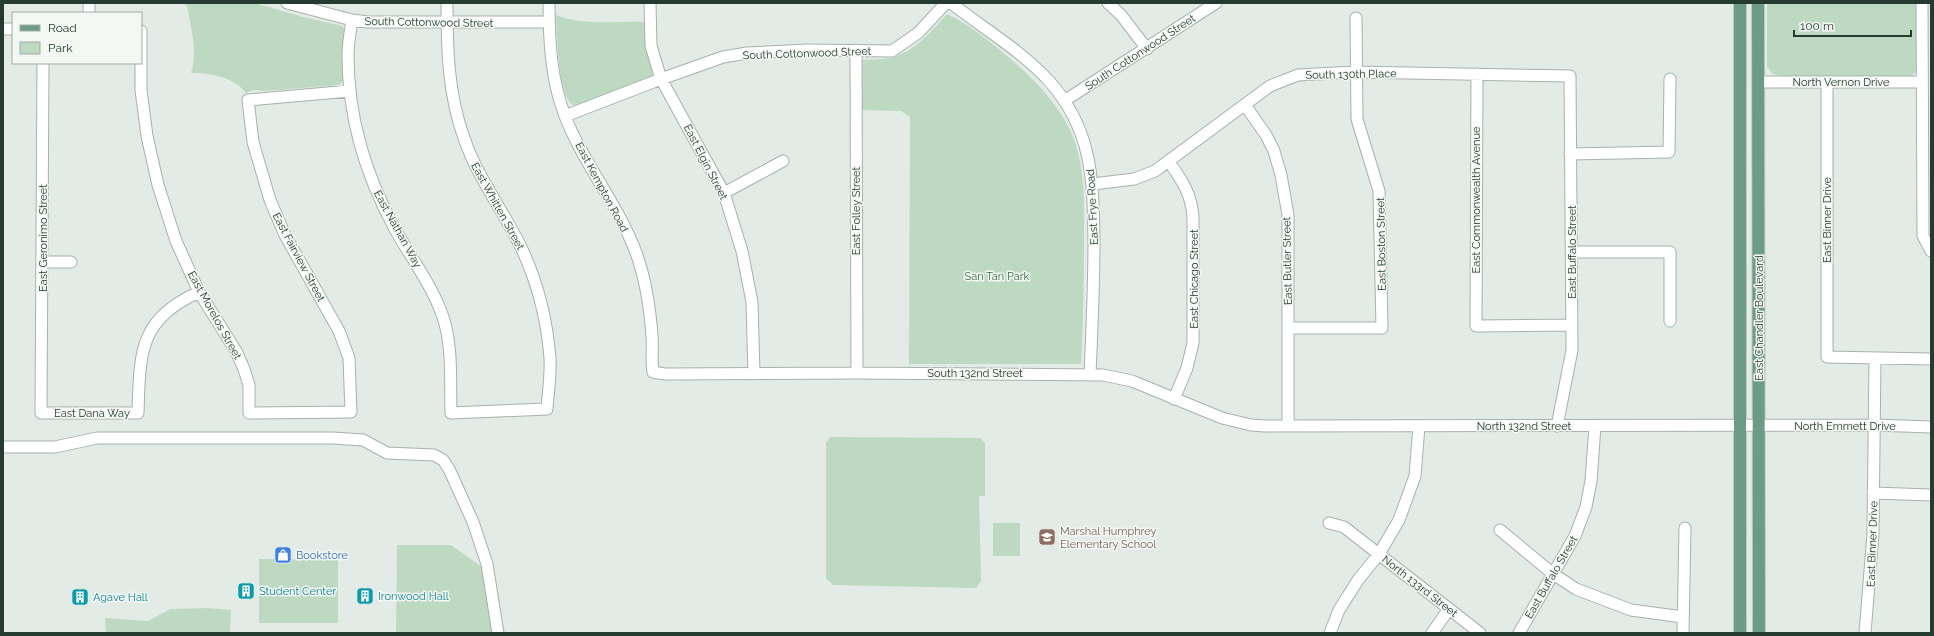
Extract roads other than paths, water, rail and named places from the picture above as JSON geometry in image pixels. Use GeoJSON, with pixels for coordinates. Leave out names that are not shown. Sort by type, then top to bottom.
{"type":"FeatureCollection","features":[{"type":"Feature","properties":{"kind":"main road","name":"East Chandler Boulevard"},"geometry":{"type":"LineString","coordinates":[[1740,3],[1740,633]]}},
{"type":"Feature","properties":{"kind":"main road","name":"East Chandler Boulevard"},"geometry":{"type":"LineString","coordinates":[[1758,3],[1760,82],[1759,633]]}},
{"type":"Feature","properties":{"kind":"street","name":"South Cottonwood Street"},"geometry":{"type":"LineString","coordinates":[[287,3],[352,20],[447,23],[549,22]]}},
{"type":"Feature","properties":{"kind":"street","name":"East Whitten Street"},"geometry":{"type":"LineString","coordinates":[[447,3],[448,62],[453,100],[463,136],[474,164],[521,246],[534,275],[545,321],[550,359],[547,409],[451,413]]}},
{"type":"Feature","properties":{"kind":"street","name":"East Kempton Road"},"geometry":{"type":"LineString","coordinates":[[549,3],[553,75],[565,116],[592,169],[622,220],[635,251],[641,271],[652,337],[651,360],[653,372]]}},
{"type":"Feature","properties":{"kind":"street","name":"East Elgin Street"},"geometry":{"type":"LineString","coordinates":[[650,3],[651,46],[661,79],[724,193],[742,251],[752,302],[754,374]]}},
{"type":"Feature","properties":{"kind":"street","name":"South Cottonwood Street"},"geometry":{"type":"LineString","coordinates":[[565,116],[661,79],[723,58],[747,53],[856,50],[892,51],[918,33],[946,3]]}},
{"type":"Feature","properties":{"kind":"street","name":"East Frye Road"},"geometry":{"type":"LineString","coordinates":[[951,3],[1034,66],[1050,83],[1075,118],[1090,164],[1093,184],[1094,276],[1090,374]]}},
{"type":"Feature","properties":{"kind":"street"},"geometry":{"type":"LineString","coordinates":[[1108,3],[1120,15],[1147,49]]}},
{"type":"Feature","properties":{"kind":"street","name":"South Cottonwood Street"},"geometry":{"type":"LineString","coordinates":[[1064,101],[1147,49],[1216,3]]}},
{"type":"Feature","properties":{"kind":"street"},"geometry":{"type":"LineString","coordinates":[[1925,6],[1922,82],[1927,190],[1923,236],[1931,252]]}},
{"type":"Feature","properties":{"kind":"street","name":"East Boston Street"},"geometry":{"type":"LineString","coordinates":[[1288,328],[1382,328],[1379,191],[1357,119],[1355,72],[1356,18]]}},
{"type":"Feature","properties":{"kind":"street","name":"East Nathan Way"},"geometry":{"type":"LineString","coordinates":[[352,20],[348,55],[350,91],[359,144],[377,195],[396,231],[425,278],[443,317],[450,358],[451,413]]}},
{"type":"Feature","properties":{"kind":"street","name":"East Folley Street"},"geometry":{"type":"LineString","coordinates":[[856,50],[857,373]]}},
{"type":"Feature","properties":{"kind":"street","name":"East Geronimo Street"},"geometry":{"type":"LineString","coordinates":[[41,413],[43,64]]}},
{"type":"Feature","properties":{"kind":"street","name":"East Morelos Street"},"geometry":{"type":"LineString","coordinates":[[142,64],[142,90],[147,136],[158,185],[176,241],[199,292],[236,351],[244,369],[249,385],[249,413]]}},
{"type":"Feature","properties":{"kind":"street","name":"South 130th Place"},"geometry":{"type":"LineString","coordinates":[[1093,184],[1134,179],[1155,171],[1270,86],[1292,77],[1311,74],[1355,72],[1570,76]]}},
{"type":"Feature","properties":{"kind":"street","name":"East Commonwealth Avenue"},"geometry":{"type":"LineString","coordinates":[[1476,74],[1476,326],[1572,325]]}},
{"type":"Feature","properties":{"kind":"street","name":"East Buffalo Street"},"geometry":{"type":"LineString","coordinates":[[1558,426],[1572,350],[1570,76]]}},
{"type":"Feature","properties":{"kind":"street"},"geometry":{"type":"LineString","coordinates":[[1570,154],[1669,152],[1670,79]]}},
{"type":"Feature","properties":{"kind":"street","name":"North Vernon Drive"},"geometry":{"type":"LineString","coordinates":[[1760,82],[1922,82]]}},
{"type":"Feature","properties":{"kind":"street","name":"East Binner Drive"},"geometry":{"type":"LineString","coordinates":[[1827,82],[1827,357],[1875,358],[1874,493],[1871,580],[1865,633]]}},
{"type":"Feature","properties":{"kind":"street","name":"East Fairview Street"},"geometry":{"type":"LineString","coordinates":[[249,413],[352,412],[349,358],[339,331],[285,235],[270,200],[253,142],[248,100],[350,91]]}},
{"type":"Feature","properties":{"kind":"street","name":"East Butler Street"},"geometry":{"type":"LineString","coordinates":[[1245,105],[1266,135],[1274,151],[1288,215],[1288,426]]}},
{"type":"Feature","properties":{"kind":"street"},"geometry":{"type":"LineString","coordinates":[[724,193],[783,161]]}},
{"type":"Feature","properties":{"kind":"street","name":"East Chicago Street"},"geometry":{"type":"LineString","coordinates":[[1169,162],[1188,192],[1193,206],[1193,342],[1186,368],[1174,399]]}},
{"type":"Feature","properties":{"kind":"street"},"geometry":{"type":"LineString","coordinates":[[1572,252],[1670,252],[1670,321]]}},
{"type":"Feature","properties":{"kind":"street"},"geometry":{"type":"LineString","coordinates":[[43,262],[71,262]]}},
{"type":"Feature","properties":{"kind":"street","name":"East Dana Way"},"geometry":{"type":"LineString","coordinates":[[41,413],[138,413],[139,373],[143,346],[156,320],[180,301],[199,292]]}},
{"type":"Feature","properties":{"kind":"street"},"geometry":{"type":"LineString","coordinates":[[1875,358],[1931,359]]}},
{"type":"Feature","properties":{"kind":"street","name":"South 132nd Street"},"geometry":{"type":"LineString","coordinates":[[653,372],[665,374],[1103,374],[1132,381],[1174,399],[1237,422],[1251,425],[1288,426]]}},
{"type":"Feature","properties":{"kind":"street","name":"North 132nd Street"},"geometry":{"type":"LineString","coordinates":[[1288,426],[1759,425]]}},
{"type":"Feature","properties":{"kind":"street","name":"North Emmett Drive"},"geometry":{"type":"LineString","coordinates":[[1759,425],[1874,425],[1931,427]]}},
{"type":"Feature","properties":{"kind":"street"},"geometry":{"type":"LineString","coordinates":[[1330,633],[1339,610],[1358,580],[1379,554],[1399,520],[1411,491],[1415,476],[1419,426]]}},
{"type":"Feature","properties":{"kind":"street","name":"East Buffalo Street"},"geometry":{"type":"LineString","coordinates":[[1519,633],[1552,573],[1575,536],[1586,507],[1591,481],[1595,426]]}},
{"type":"Feature","properties":{"kind":"street"},"geometry":{"type":"LineString","coordinates":[[3,447],[55,447],[98,438],[333,438],[363,440],[387,453],[434,455],[443,460],[449,469],[473,522],[489,570],[498,633]]}},
{"type":"Feature","properties":{"kind":"street"},"geometry":{"type":"LineString","coordinates":[[1874,493],[1931,495]]}},
{"type":"Feature","properties":{"kind":"street","name":"North 133rd Street"},"geometry":{"type":"LineString","coordinates":[[1330,523],[1344,527],[1480,633]]}},
{"type":"Feature","properties":{"kind":"street"},"geometry":{"type":"LineString","coordinates":[[1683,633],[1685,528]]}},
{"type":"Feature","properties":{"kind":"street"},"geometry":{"type":"LineString","coordinates":[[1500,530],[1552,573],[1576,589],[1631,610],[1683,617]]}},
{"type":"Feature","properties":{"kind":"street"},"geometry":{"type":"LineString","coordinates":[[1432,633],[1449,609]]}},
{"type":"Feature","properties":{"kind":"place","name":"Marshal Humphrey Elementary School"},"geometry":{"type":"Point","coordinates":[1047,537]}},
{"type":"Feature","properties":{"kind":"place","name":"Bookstore"},"geometry":{"type":"Point","coordinates":[283,555]}},
{"type":"Feature","properties":{"kind":"place","name":"Student Center"},"geometry":{"type":"Point","coordinates":[246,591]}},
{"type":"Feature","properties":{"kind":"place","name":"Ironwood Hall"},"geometry":{"type":"Point","coordinates":[365,596]}},
{"type":"Feature","properties":{"kind":"place","name":"Agave Hall"},"geometry":{"type":"Point","coordinates":[80,597]}},
{"type":"Feature","properties":{"kind":"park label","name":"San Tan Park"},"geometry":{"type":"Point","coordinates":[997,276]}}]}
